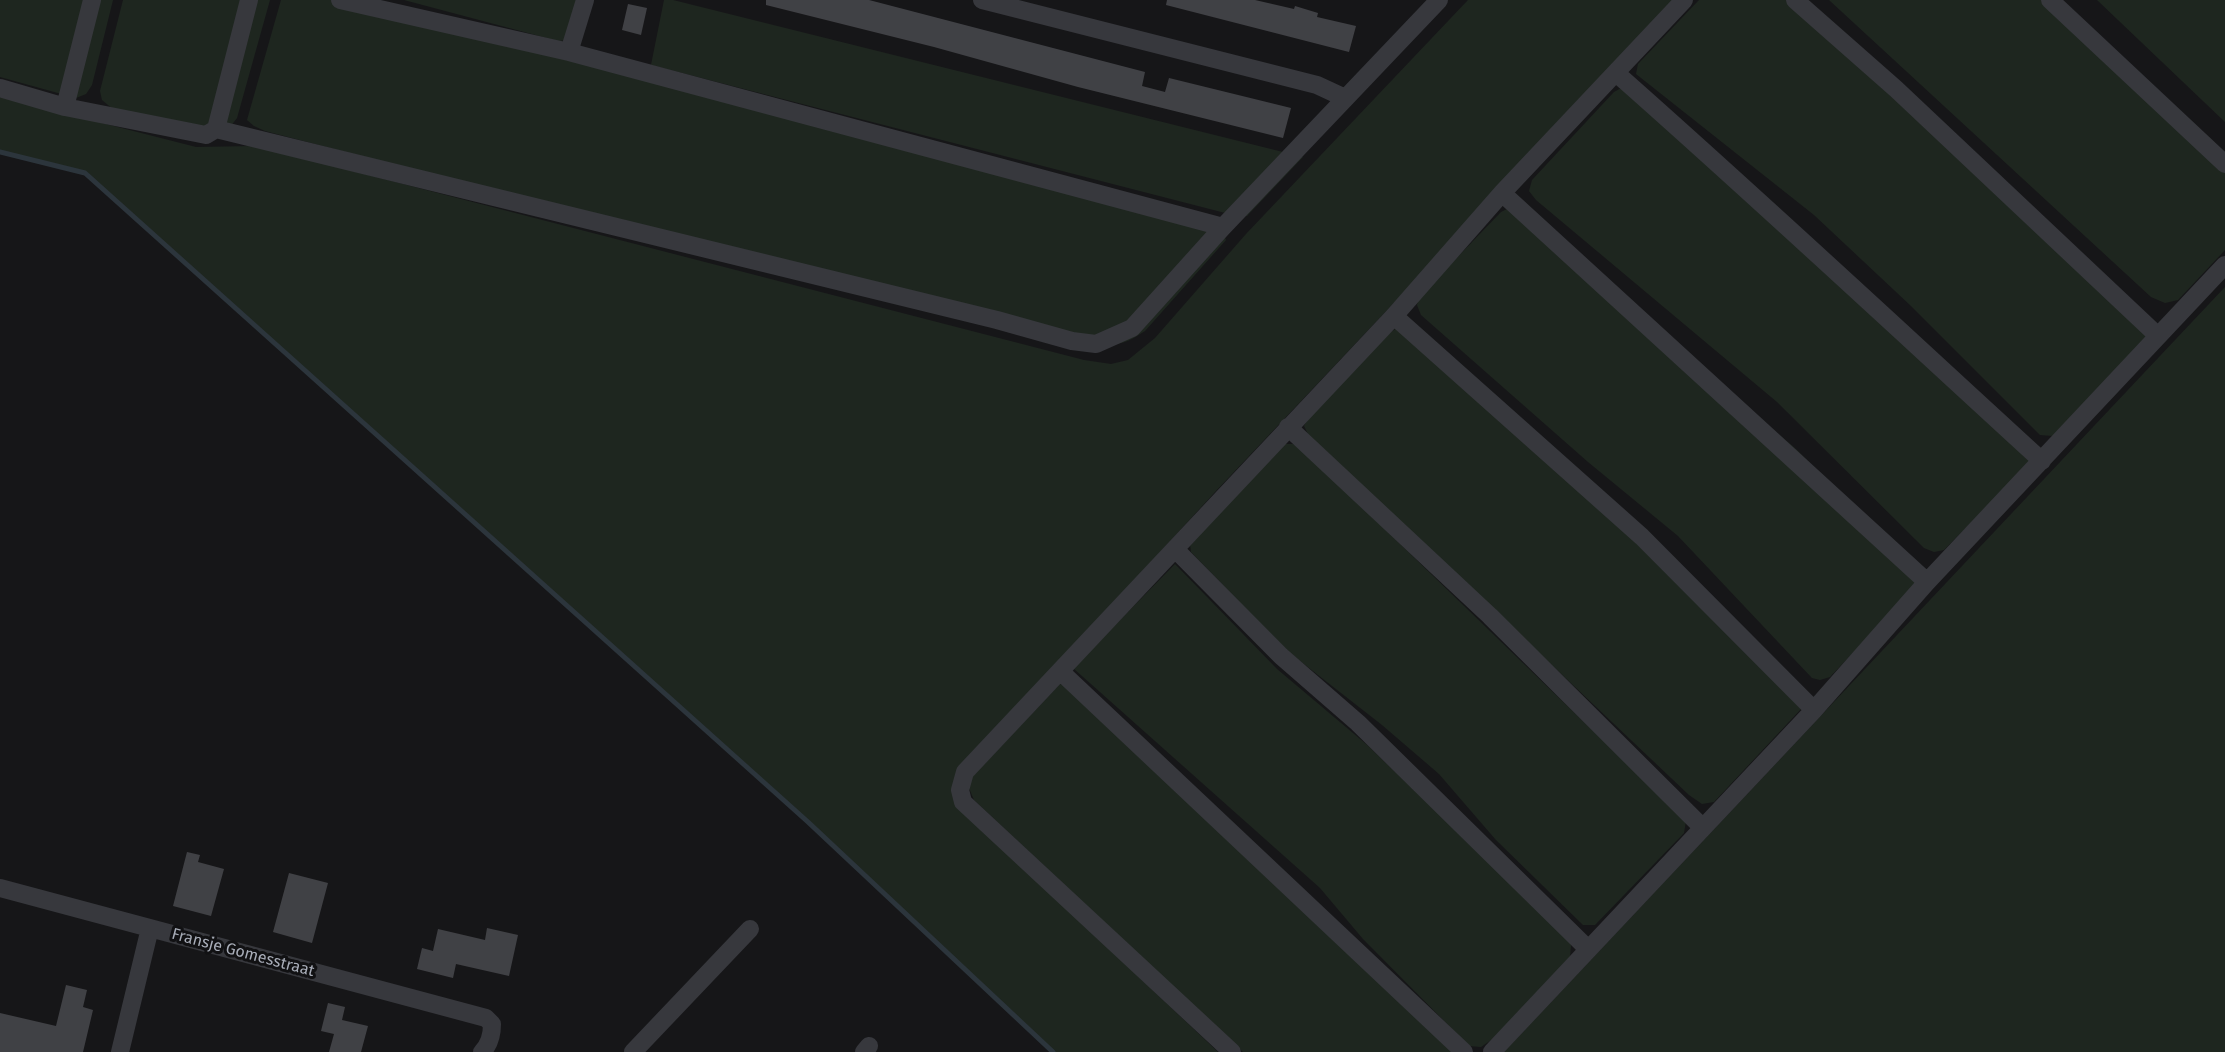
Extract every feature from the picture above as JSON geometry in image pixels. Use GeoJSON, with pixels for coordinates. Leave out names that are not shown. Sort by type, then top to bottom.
{"type":"FeatureCollection","features":[{"type":"Feature","properties":{"kind":"street"},"geometry":{"type":"LineString","coordinates":[[65,107],[92,0]]}},
{"type":"Feature","properties":{"kind":"street"},"geometry":{"type":"LineString","coordinates":[[0,88],[65,107],[206,135],[216,129],[249,0]]}},
{"type":"Feature","properties":{"kind":"street"},"geometry":{"type":"LineString","coordinates":[[340,0],[569,52],[1223,227]]}},
{"type":"Feature","properties":{"kind":"street"},"geometry":{"type":"LineString","coordinates":[[569,52],[585,0]]}},
{"type":"Feature","properties":{"kind":"street"},"geometry":{"type":"LineString","coordinates":[[982,0],[1317,85],[1345,98]]}},
{"type":"Feature","properties":{"kind":"street"},"geometry":{"type":"LineString","coordinates":[[216,129],[997,320],[1072,341],[1096,344],[1132,328],[1223,227],[1439,0]]}},
{"type":"Feature","properties":{"kind":"street"},"geometry":{"type":"LineString","coordinates":[[1232,1052],[963,802],[960,790],[965,772],[1394,316],[1502,193],[1684,0]]}},
{"type":"Feature","properties":{"kind":"street"},"geometry":{"type":"LineString","coordinates":[[1795,0],[1896,89],[2158,336]]}},
{"type":"Feature","properties":{"kind":"street"},"geometry":{"type":"LineString","coordinates":[[2050,0],[2225,164]]}},
{"type":"Feature","properties":{"kind":"street"},"geometry":{"type":"LineString","coordinates":[[1616,73],[1750,191],[2042,461]]}},
{"type":"Feature","properties":{"kind":"street"},"geometry":{"type":"LineString","coordinates":[[1502,193],[1927,582]]}},
{"type":"Feature","properties":{"kind":"street"},"geometry":{"type":"LineString","coordinates":[[1492,1052],[1814,710],[1927,582],[2225,265]]}},
{"type":"Feature","properties":{"kind":"street"},"geometry":{"type":"LineString","coordinates":[[1394,316],[1642,537],[1814,710]]}},
{"type":"Feature","properties":{"kind":"street"},"geometry":{"type":"LineString","coordinates":[[1288,427],[1490,616],[1702,827]]}},
{"type":"Feature","properties":{"kind":"street"},"geometry":{"type":"LineString","coordinates":[[1174,549],[1281,656],[1358,723],[1588,949]]}},
{"type":"Feature","properties":{"kind":"street"},"geometry":{"type":"LineString","coordinates":[[1060,671],[1464,1052]]}},
{"type":"Feature","properties":{"kind":"street","name":"Fransje Gomesstraat"},"geometry":{"type":"LineString","coordinates":[[0,888],[486,1018],[492,1024],[492,1034],[487,1047],[482,1052]]}},
{"type":"Feature","properties":{"kind":"street"},"geometry":{"type":"LineString","coordinates":[[120,1052],[150,928]]}},
{"type":"Feature","properties":{"kind":"street"},"geometry":{"type":"LineString","coordinates":[[633,1052],[750,929]]}},
{"type":"Feature","properties":{"kind":"shaded area"},"geometry":{"type":"Polygon","coordinates":[[[0,0],[113,0],[92,85],[86,94],[76,98],[0,77],[0,0]]]}},
{"type":"Feature","properties":{"kind":"shaded area"},"geometry":{"type":"Polygon","coordinates":[[[123,0],[270,0],[237,118],[230,127],[205,131],[114,110],[102,100],[100,91],[123,0]]]}},
{"type":"Feature","properties":{"kind":"shaded area"},"geometry":{"type":"Polygon","coordinates":[[[281,0],[359,0],[1221,227],[1226,240],[1145,331],[1123,343],[1085,344],[265,131],[247,120],[281,0]]]}},
{"type":"Feature","properties":{"kind":"shaded area"},"geometry":{"type":"Polygon","coordinates":[[[404,0],[592,0],[568,40],[558,41],[404,0]]]}},
{"type":"Feature","properties":{"kind":"shaded area"},"geometry":{"type":"Polygon","coordinates":[[[664,0],[673,0],[1303,157],[1247,216],[1233,215],[651,65],[664,0]]]}},
{"type":"Feature","properties":{"kind":"shaded area"},"geometry":{"type":"Polygon","coordinates":[[[1468,0],[1673,0],[1478,214],[1215,492],[957,774],[958,806],[1218,1052],[1053,1052],[808,822],[85,173],[0,152],[0,97],[196,147],[256,146],[1084,360],[1111,364],[1128,360],[1155,338],[1246,234],[1468,0]]]}},
{"type":"Feature","properties":{"kind":"shaded area"},"geometry":{"type":"Polygon","coordinates":[[[1699,0],[1803,0],[2148,336],[2053,436],[2040,435],[1911,306],[1814,215],[1636,74],[1638,64],[1699,0]]]}},
{"type":"Feature","properties":{"kind":"shaded area"},"geometry":{"type":"Polygon","coordinates":[[[1829,0],[2061,0],[2225,152],[2225,250],[2178,300],[2165,303],[2151,297],[1829,0]]]}},
{"type":"Feature","properties":{"kind":"shaded area"},"geometry":{"type":"Polygon","coordinates":[[[2097,0],[2225,0],[2225,122],[2097,0]]]}},
{"type":"Feature","properties":{"kind":"shaded area"},"geometry":{"type":"Polygon","coordinates":[[[1623,87],[2029,452],[2029,464],[1944,550],[1934,552],[1924,548],[1777,402],[1536,200],[1529,191],[1532,180],[1614,92],[1623,87]]]}},
{"type":"Feature","properties":{"kind":"shaded area"},"geometry":{"type":"Polygon","coordinates":[[[1513,206],[1796,449],[1910,564],[1916,578],[1914,588],[1830,677],[1820,680],[1812,678],[1678,536],[1588,462],[1421,315],[1417,305],[1419,297],[1501,212],[1513,206]]]}},
{"type":"Feature","properties":{"kind":"shaded area"},"geometry":{"type":"Polygon","coordinates":[[[2225,287],[2225,1052],[1504,1052],[2225,287]]]}},
{"type":"Feature","properties":{"kind":"shaded area"},"geometry":{"type":"Polygon","coordinates":[[[1397,328],[1643,534],[1801,709],[1714,802],[1702,804],[1689,795],[1308,434],[1304,426],[1310,415],[1389,333],[1397,328]]]}},
{"type":"Feature","properties":{"kind":"shaded area"},"geometry":{"type":"Polygon","coordinates":[[[1284,444],[1293,444],[1301,448],[1686,821],[1684,833],[1595,925],[1583,925],[1496,840],[1439,774],[1382,725],[1286,650],[1191,552],[1190,544],[1284,444]]]}},
{"type":"Feature","properties":{"kind":"shaded area"},"geometry":{"type":"Polygon","coordinates":[[[1175,564],[1277,669],[1366,744],[1565,934],[1571,945],[1570,957],[1494,1038],[1481,1047],[1469,1046],[1363,939],[1320,888],[1073,668],[1175,564]]]}},
{"type":"Feature","properties":{"kind":"shaded area"},"geometry":{"type":"Polygon","coordinates":[[[1060,684],[1069,688],[1452,1052],[1243,1052],[974,800],[969,788],[972,777],[1060,684]]]}},
{"type":"Feature","properties":{"kind":"building"},"geometry":{"type":"Polygon","coordinates":[[[766,0],[869,0],[1145,72],[1142,86],[1165,92],[1169,78],[1291,108],[1283,138],[766,5],[766,0]]]}},
{"type":"Feature","properties":{"kind":"building"},"geometry":{"type":"Polygon","coordinates":[[[1167,0],[1255,0],[1294,9],[1295,6],[1318,13],[1317,17],[1356,26],[1349,52],[1166,5],[1167,0]]]}},
{"type":"Feature","properties":{"kind":"building"},"geometry":{"type":"Polygon","coordinates":[[[628,4],[647,8],[641,35],[622,30],[628,4]]]}},
{"type":"Feature","properties":{"kind":"building"},"geometry":{"type":"Polygon","coordinates":[[[187,852],[200,855],[198,862],[224,869],[211,916],[173,906],[187,852]]]}},
{"type":"Feature","properties":{"kind":"building"},"geometry":{"type":"Polygon","coordinates":[[[289,873],[328,883],[312,943],[273,932],[289,873]]]}},
{"type":"Feature","properties":{"kind":"building"},"geometry":{"type":"Polygon","coordinates":[[[487,928],[518,935],[509,976],[456,964],[453,978],[417,969],[422,948],[433,951],[438,929],[485,940],[487,928]]]}},
{"type":"Feature","properties":{"kind":"building"},"geometry":{"type":"Polygon","coordinates":[[[66,985],[87,990],[83,1007],[93,1010],[83,1052],[0,1052],[0,1013],[56,1026],[66,985]]]}},
{"type":"Feature","properties":{"kind":"building"},"geometry":{"type":"Polygon","coordinates":[[[328,1003],[345,1007],[342,1020],[368,1026],[361,1052],[329,1052],[334,1034],[321,1031],[328,1003]]]}},
{"type":"Feature","properties":{"kind":"waterway"},"geometry":{"type":"LineString","coordinates":[[0,152],[85,173],[808,822],[1053,1052]]}}]}
